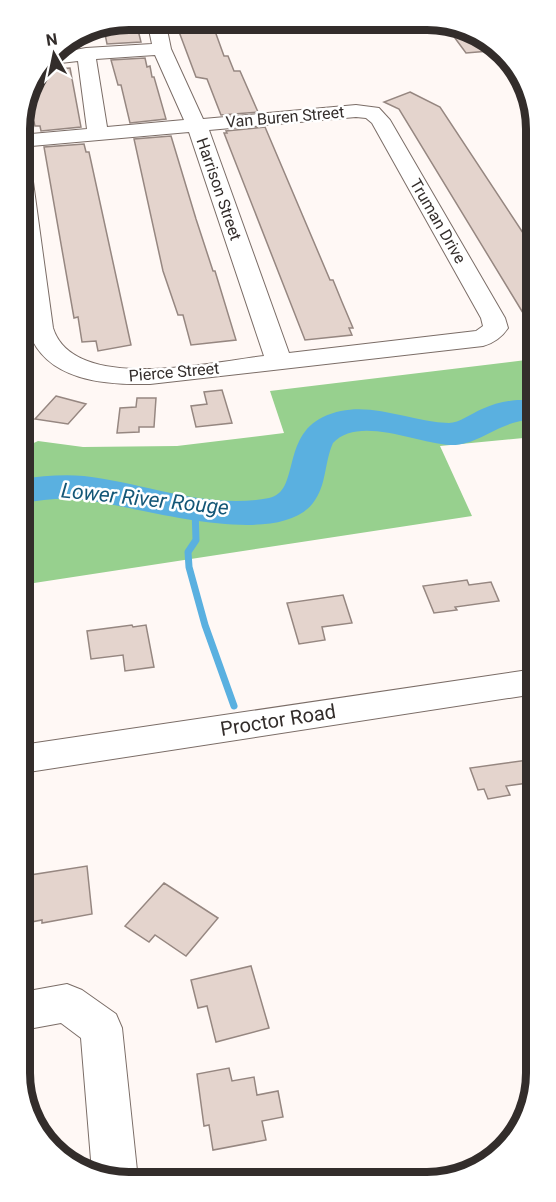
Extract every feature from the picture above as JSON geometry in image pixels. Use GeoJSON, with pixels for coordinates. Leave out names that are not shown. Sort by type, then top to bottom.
{"type":"FeatureCollection","features":[{"type":"Feature","properties":{"kind":"street","name":"Harrison Street"},"geometry":{"type":"LineString","coordinates":[[158,30],[162,49],[196,124],[279,361]]}},
{"type":"Feature","properties":{"kind":"street"},"geometry":{"type":"LineString","coordinates":[[61,58],[162,49]]}},
{"type":"Feature","properties":{"kind":"street"},"geometry":{"type":"LineString","coordinates":[[86,54],[98,133]]}},
{"type":"Feature","properties":{"kind":"street","name":"Van Buren Street"},"geometry":{"type":"LineString","coordinates":[[30,140],[196,124],[356,111],[372,112]]}},
{"type":"Feature","properties":{"kind":"street","name":"Truman Drive"},"geometry":{"type":"LineString","coordinates":[[372,112],[380,120],[493,318],[496,328],[493,332]]}},
{"type":"Feature","properties":{"kind":"street","name":"Pierce Street"},"geometry":{"type":"LineString","coordinates":[[30,278],[42,335],[59,356],[76,366],[101,374],[143,378],[483,338],[493,332]]}},
{"type":"Feature","properties":{"kind":"street","name":"Proctor Road"},"geometry":{"type":"LineString","coordinates":[[30,758],[526,682]]}},
{"type":"Feature","properties":{"kind":"street"},"geometry":{"type":"LineString","coordinates":[[30,1010],[67,1003],[101,1028],[114,1170]]}},
{"type":"Feature","properties":{"kind":"green space"},"geometry":{"type":"Polygon","coordinates":[[[526,360],[526,438],[440,446],[472,516],[30,584],[30,445],[38,441],[83,447],[177,446],[284,433],[270,391],[526,360]]]}},
{"type":"Feature","properties":{"kind":"building"},"geometry":{"type":"Polygon","coordinates":[[[129,30],[138,30],[141,42],[107,44],[105,34],[129,30]]]}},
{"type":"Feature","properties":{"kind":"building"},"geometry":{"type":"Polygon","coordinates":[[[178,30],[215,30],[224,56],[228,56],[234,71],[240,71],[258,112],[221,115],[207,79],[196,77],[178,30]]]}},
{"type":"Feature","properties":{"kind":"building"},"geometry":{"type":"Polygon","coordinates":[[[452,34],[471,40],[488,51],[466,53],[452,34]]]}},
{"type":"Feature","properties":{"kind":"building"},"geometry":{"type":"Polygon","coordinates":[[[145,58],[147,67],[150,66],[152,77],[154,77],[166,119],[130,123],[121,85],[118,85],[111,60],[145,58]]]}},
{"type":"Feature","properties":{"kind":"building"},"geometry":{"type":"Polygon","coordinates":[[[70,68],[81,127],[41,131],[40,126],[30,122],[33,104],[40,85],[50,69],[70,68]]]}},
{"type":"Feature","properties":{"kind":"building"},"geometry":{"type":"Polygon","coordinates":[[[410,92],[440,107],[526,237],[526,318],[399,109],[384,102],[410,92]]]}},
{"type":"Feature","properties":{"kind":"building"},"geometry":{"type":"Polygon","coordinates":[[[265,127],[330,280],[333,280],[353,328],[349,328],[352,335],[305,340],[224,133],[265,127]]]}},
{"type":"Feature","properties":{"kind":"building"},"geometry":{"type":"Polygon","coordinates":[[[171,136],[236,340],[191,345],[183,315],[178,315],[163,271],[134,139],[171,136]]]}},
{"type":"Feature","properties":{"kind":"building"},"geometry":{"type":"Polygon","coordinates":[[[84,144],[86,152],[89,152],[131,345],[98,351],[96,341],[82,342],[78,317],[74,318],[44,147],[84,144]]]}},
{"type":"Feature","properties":{"kind":"building"},"geometry":{"type":"Polygon","coordinates":[[[222,390],[232,423],[196,427],[191,406],[207,404],[204,392],[222,390]]]}},
{"type":"Feature","properties":{"kind":"building"},"geometry":{"type":"Polygon","coordinates":[[[56,396],[86,404],[68,424],[35,419],[56,396]]]}},
{"type":"Feature","properties":{"kind":"building"},"geometry":{"type":"Polygon","coordinates":[[[137,398],[156,398],[154,427],[139,427],[139,432],[117,433],[120,408],[136,407],[137,398]]]}},
{"type":"Feature","properties":{"kind":"building"},"geometry":{"type":"Polygon","coordinates":[[[467,580],[469,585],[491,582],[499,601],[455,607],[457,610],[434,613],[423,586],[467,580]]]}},
{"type":"Feature","properties":{"kind":"building"},"geometry":{"type":"Polygon","coordinates":[[[343,595],[352,623],[322,627],[325,640],[299,644],[287,603],[343,595]]]}},
{"type":"Feature","properties":{"kind":"building"},"geometry":{"type":"Polygon","coordinates":[[[132,625],[133,627],[146,625],[154,667],[125,671],[123,655],[91,659],[87,631],[132,625]]]}},
{"type":"Feature","properties":{"kind":"building"},"geometry":{"type":"Polygon","coordinates":[[[526,760],[526,783],[506,786],[510,795],[488,799],[484,789],[478,790],[470,768],[526,760]]]}},
{"type":"Feature","properties":{"kind":"building"},"geometry":{"type":"Polygon","coordinates":[[[87,866],[92,914],[42,923],[42,920],[30,922],[30,875],[87,866]]]}},
{"type":"Feature","properties":{"kind":"building"},"geometry":{"type":"Polygon","coordinates":[[[164,883],[218,918],[186,956],[155,935],[149,942],[125,926],[164,883]]]}},
{"type":"Feature","properties":{"kind":"building"},"geometry":{"type":"Polygon","coordinates":[[[251,966],[269,1028],[216,1042],[207,1006],[198,1008],[191,980],[251,966]]]}},
{"type":"Feature","properties":{"kind":"building"},"geometry":{"type":"Polygon","coordinates":[[[229,1068],[232,1081],[254,1077],[257,1095],[278,1091],[283,1117],[262,1121],[266,1140],[213,1150],[209,1125],[204,1126],[197,1074],[229,1068]]]}},
{"type":"Feature","properties":{"kind":"waterway","name":"Lower River Rouge"},"geometry":{"type":"LineString","coordinates":[[30,490],[51,487],[83,488],[211,511],[242,513],[273,510],[289,505],[299,496],[317,439],[325,430],[339,423],[370,420],[453,434],[502,413],[526,410]]}},
{"type":"Feature","properties":{"kind":"waterway"},"geometry":{"type":"LineString","coordinates":[[195,508],[196,540],[188,552],[189,567],[205,625],[234,706]]}}]}
